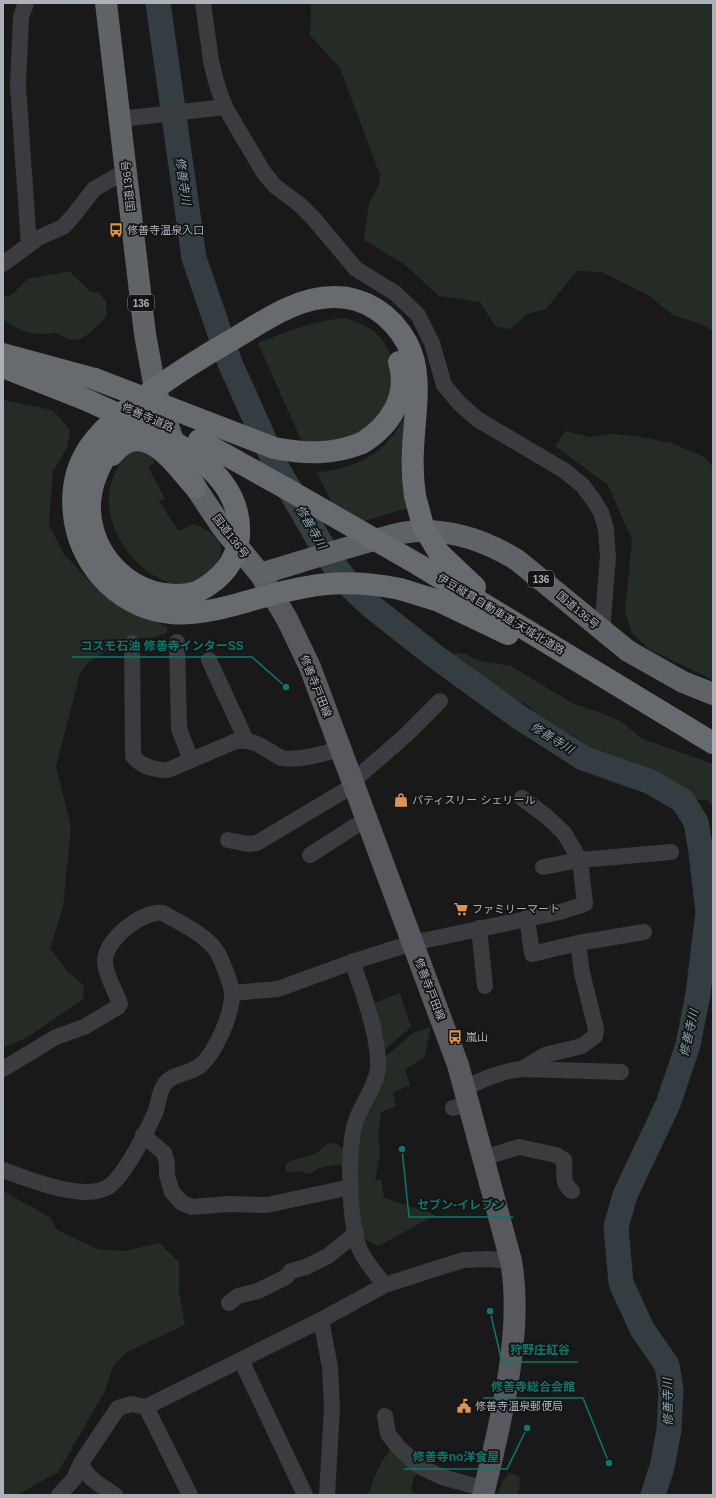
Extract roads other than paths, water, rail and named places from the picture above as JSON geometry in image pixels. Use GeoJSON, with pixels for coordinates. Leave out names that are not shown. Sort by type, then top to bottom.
{"type":"FeatureCollection","features":[{"type":"Feature","properties":{"kind":"highway","name":"国道136号"},"geometry":{"type":"LineString","coordinates":[[106,3],[127,119],[126,171],[145,334],[155,389],[174,443],[196,488],[222,527],[260,574],[347,547],[405,532],[436,531],[472,538],[502,551],[517,560],[628,651],[659,670],[683,682],[713,694]]}},
{"type":"Feature","properties":{"kind":"highway"},"geometry":{"type":"LineString","coordinates":[[609,680],[588,663],[481,592],[457,572],[439,553],[423,526],[415,496],[412,466],[416,398],[415,368],[408,343],[393,323],[373,307],[361,301],[342,297],[322,297],[294,306],[247,336],[155,389],[107,425],[89,447],[83,458],[75,484],[73,497],[76,527],[86,554],[96,570],[116,591],[140,606],[168,614],[197,614],[211,612],[299,587],[318,584],[358,582],[400,589],[439,601],[634,696]]}},
{"type":"Feature","properties":{"kind":"highway"},"geometry":{"type":"LineString","coordinates":[[3,367],[92,391],[274,448],[291,451],[321,453],[342,450],[362,443],[376,435],[386,425],[399,402],[401,390],[400,364],[396,351],[381,329],[358,314],[333,310],[318,311],[292,318],[247,336]]}},
{"type":"Feature","properties":{"kind":"highway"},"geometry":{"type":"LineString","coordinates":[[3,354],[92,391],[160,436],[196,457],[220,478],[228,490],[238,516],[238,542],[235,555],[221,577],[197,592],[185,595],[170,596],[155,593],[129,581],[109,562],[95,537],[91,523],[90,507],[96,475],[112,446],[155,389]]}},
{"type":"Feature","properties":{"kind":"highway","name":"修善寺道路"},"geometry":{"type":"LineString","coordinates":[[3,360],[92,391],[199,440],[287,489]]}},
{"type":"Feature","properties":{"kind":"highway"},"geometry":{"type":"LineString","coordinates":[[96,475],[115,451],[123,444],[137,439],[153,444],[159,448],[196,488]]}},
{"type":"Feature","properties":{"kind":"highway","name":"伊豆縦貫自動車道;天城北道路"},"geometry":{"type":"LineString","coordinates":[[287,489],[419,565],[713,743]]}},
{"type":"Feature","properties":{"kind":"main road","name":"修善寺戸田線"},"geometry":{"type":"LineString","coordinates":[[260,574],[287,618],[306,660],[458,1066],[462,1100],[511,1261],[514,1280],[514,1300],[510,1361],[505,1400],[484,1492]]}},
{"type":"Feature","properties":{"kind":"street"},"geometry":{"type":"LineString","coordinates":[[26,3],[21,17],[18,86],[26,225],[29,245]]}},
{"type":"Feature","properties":{"kind":"street"},"geometry":{"type":"LineString","coordinates":[[203,3],[211,61],[217,85],[225,107],[255,159],[275,186],[300,205],[314,219],[356,269],[395,293],[418,315],[432,343],[444,385],[459,403],[477,418],[565,471],[582,486],[601,512],[606,529],[608,557],[602,631]]}},
{"type":"Feature","properties":{"kind":"street"},"geometry":{"type":"LineString","coordinates":[[127,119],[198,109],[225,107]]}},
{"type":"Feature","properties":{"kind":"street"},"geometry":{"type":"LineString","coordinates":[[3,264],[44,234],[62,227],[74,215],[94,189],[126,171]]}},
{"type":"Feature","properties":{"kind":"street"},"geometry":{"type":"LineString","coordinates":[[177,642],[179,729],[191,760]]}},
{"type":"Feature","properties":{"kind":"street"},"geometry":{"type":"LineString","coordinates":[[132,643],[133,756],[138,762],[158,770],[168,770],[236,741],[246,740],[257,743],[281,758],[303,758],[330,752],[340,748]]}},
{"type":"Feature","properties":{"kind":"street"},"geometry":{"type":"LineString","coordinates":[[209,660],[246,740]]}},
{"type":"Feature","properties":{"kind":"street"},"geometry":{"type":"LineString","coordinates":[[228,840],[248,844],[257,843],[353,783],[440,702]]}},
{"type":"Feature","properties":{"kind":"street"},"geometry":{"type":"LineString","coordinates":[[232,993],[278,989],[352,962],[412,943],[560,912],[585,904],[580,860],[564,833],[546,816],[522,798]]}},
{"type":"Feature","properties":{"kind":"street"},"geometry":{"type":"LineString","coordinates":[[310,855],[366,819]]}},
{"type":"Feature","properties":{"kind":"street"},"geometry":{"type":"LineString","coordinates":[[543,867],[580,860],[671,852]]}},
{"type":"Feature","properties":{"kind":"street"},"geometry":{"type":"LineString","coordinates":[[3,1069],[56,1037],[84,1028],[118,1007],[120,1004],[105,964],[106,954],[114,940],[142,917],[156,912],[163,913],[208,941],[216,950],[232,993],[226,1023],[214,1047],[200,1065],[171,1077],[160,1091],[156,1112],[115,1182],[100,1190],[77,1191],[45,1184],[3,1170]]}},
{"type":"Feature","properties":{"kind":"street"},"geometry":{"type":"LineString","coordinates":[[527,918],[533,957],[578,943],[644,932]]}},
{"type":"Feature","properties":{"kind":"street"},"geometry":{"type":"LineString","coordinates":[[479,928],[485,986]]}},
{"type":"Feature","properties":{"kind":"street"},"geometry":{"type":"LineString","coordinates":[[522,1069],[553,1049],[582,1046],[595,1036],[596,1029],[578,943]]}},
{"type":"Feature","properties":{"kind":"street"},"geometry":{"type":"LineString","coordinates":[[352,962],[361,986],[370,1020],[376,1047],[378,1068],[376,1077],[355,1123],[350,1146],[351,1187],[356,1233],[360,1249],[372,1269],[385,1285]]}},
{"type":"Feature","properties":{"kind":"street"},"geometry":{"type":"LineString","coordinates":[[462,1100],[492,1075],[509,1070],[522,1069],[621,1072]]}},
{"type":"Feature","properties":{"kind":"street"},"geometry":{"type":"LineString","coordinates":[[143,1135],[164,1153],[167,1163],[166,1175],[172,1192],[182,1203],[192,1207],[228,1204],[267,1205],[351,1187]]}},
{"type":"Feature","properties":{"kind":"street"},"geometry":{"type":"LineString","coordinates":[[475,1146],[519,1147],[556,1155],[564,1160],[564,1182],[567,1188],[572,1191]]}},
{"type":"Feature","properties":{"kind":"street"},"geometry":{"type":"LineString","coordinates":[[229,1302],[238,1296],[258,1291],[286,1277],[291,1271],[306,1267],[328,1256],[356,1233]]}},
{"type":"Feature","properties":{"kind":"street"},"geometry":{"type":"LineString","coordinates":[[59,1495],[74,1479],[82,1463],[118,1408],[132,1404],[146,1407],[321,1320],[385,1285],[463,1260],[489,1259],[511,1261]]}},
{"type":"Feature","properties":{"kind":"street"},"geometry":{"type":"LineString","coordinates":[[321,1320],[330,1367],[332,1408],[327,1495]]}},
{"type":"Feature","properties":{"kind":"street"},"geometry":{"type":"LineString","coordinates":[[241,1360],[305,1495]]}},
{"type":"Feature","properties":{"kind":"street"},"geometry":{"type":"LineString","coordinates":[[146,1407],[190,1495]]}},
{"type":"Feature","properties":{"kind":"street"},"geometry":{"type":"LineString","coordinates":[[385,1416],[388,1434],[400,1449],[419,1466],[442,1477],[484,1492]]}},
{"type":"Feature","properties":{"kind":"street"},"geometry":{"type":"LineString","coordinates":[[82,1463],[84,1472],[90,1478],[116,1495]]}},
{"type":"Feature","properties":{"kind":"waterway","name":"修善寺川"},"geometry":{"type":"LineString","coordinates":[[158,3],[194,258],[230,363],[277,468],[331,561],[351,587],[371,606],[432,654],[519,717],[583,758],[651,782],[683,801],[696,822],[708,912],[698,994],[688,1045],[668,1104],[625,1195],[616,1227],[621,1283],[642,1329],[667,1365],[671,1390],[669,1430],[662,1467],[653,1495]]}},
{"type":"Feature","properties":{"kind":"place","name":"修善寺温泉入口"},"geometry":{"type":"Point","coordinates":[116,230]}},
{"type":"Feature","properties":{"kind":"place","name":"コスモ石油 修善寺インターSS"},"geometry":{"type":"Point","coordinates":[286,687]}},
{"type":"Feature","properties":{"kind":"place","name":"パティスリー シェリール"},"geometry":{"type":"Point","coordinates":[401,800]}},
{"type":"Feature","properties":{"kind":"place","name":"ファミリーマート"},"geometry":{"type":"Point","coordinates":[461,909]}},
{"type":"Feature","properties":{"kind":"place","name":"嵐山"},"geometry":{"type":"Point","coordinates":[455,1037]}},
{"type":"Feature","properties":{"kind":"place","name":"セブン-イレブン"},"geometry":{"type":"Point","coordinates":[402,1149]}},
{"type":"Feature","properties":{"kind":"place","name":"狩野庄紅谷"},"geometry":{"type":"Point","coordinates":[490,1311]}},
{"type":"Feature","properties":{"kind":"place","name":"修善寺温泉郵便局"},"geometry":{"type":"Point","coordinates":[464,1406]}},
{"type":"Feature","properties":{"kind":"place","name":"修善寺no洋食屋"},"geometry":{"type":"Point","coordinates":[527,1428]}},
{"type":"Feature","properties":{"kind":"place","name":"修善寺総合会館"},"geometry":{"type":"Point","coordinates":[609,1463]}}]}
